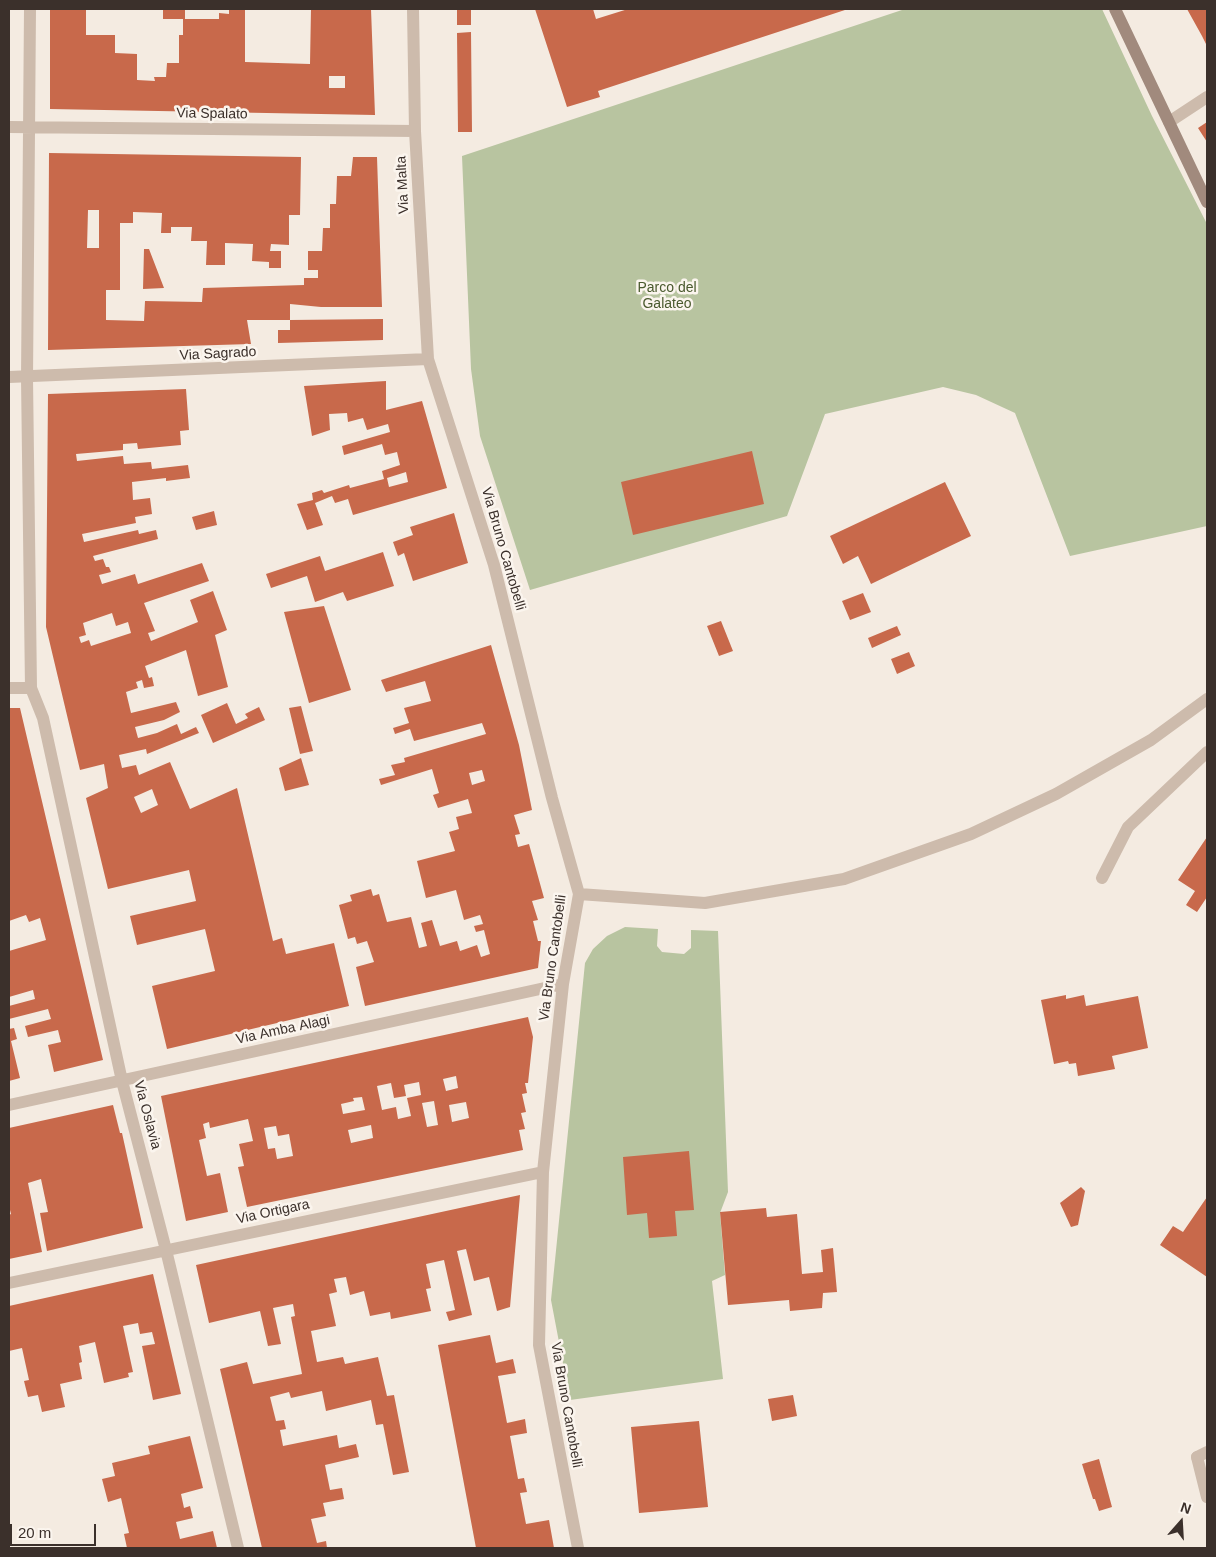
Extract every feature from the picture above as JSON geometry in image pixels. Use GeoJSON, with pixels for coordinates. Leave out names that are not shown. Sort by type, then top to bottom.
{"type":"FeatureCollection","features":[{"type":"Feature","properties":{"kind":"street"},"geometry":{"type":"LineString","coordinates":[[9,688],[31,688],[27,378],[30,9]]}},
{"type":"Feature","properties":{"kind":"street","name":"Via Malta"},"geometry":{"type":"LineString","coordinates":[[413,9],[415,131],[428,359]]}},
{"type":"Feature","properties":{"kind":"street"},"geometry":{"type":"LineString","coordinates":[[1115,9],[1207,202]]}},
{"type":"Feature","properties":{"kind":"street"},"geometry":{"type":"LineString","coordinates":[[1169,122],[1207,97]]}},
{"type":"Feature","properties":{"kind":"street","name":"Via Spalato"},"geometry":{"type":"LineString","coordinates":[[9,127],[415,131]]}},
{"type":"Feature","properties":{"kind":"street","name":"Via Sagrado"},"geometry":{"type":"LineString","coordinates":[[9,377],[27,378],[428,359]]}},
{"type":"Feature","properties":{"kind":"street","name":"Via Bruno Cantobelli"},"geometry":{"type":"LineString","coordinates":[[428,359],[494,565],[552,798],[579,894],[563,984],[543,1172],[538,1345],[578,1548]]}},
{"type":"Feature","properties":{"kind":"street","name":"Via Oslavia"},"geometry":{"type":"LineString","coordinates":[[31,688],[43,718],[122,1081],[166,1250],[238,1548]]}},
{"type":"Feature","properties":{"kind":"street"},"geometry":{"type":"LineString","coordinates":[[579,894],[705,903],[844,879],[971,834],[1056,794],[1151,740],[1207,699]]}},
{"type":"Feature","properties":{"kind":"street"},"geometry":{"type":"LineString","coordinates":[[1102,878],[1128,827],[1207,752]]}},
{"type":"Feature","properties":{"kind":"street","name":"Via Amba Alagi"},"geometry":{"type":"LineString","coordinates":[[9,1105],[563,984]]}},
{"type":"Feature","properties":{"kind":"street","name":"Via Ortigara"},"geometry":{"type":"LineString","coordinates":[[9,1283],[543,1172]]}},
{"type":"Feature","properties":{"kind":"street"},"geometry":{"type":"LineString","coordinates":[[1202,1454],[1207,1497]]}},
{"type":"Feature","properties":{"kind":"green space","name":"Parco del Galateo"},"geometry":{"type":"Polygon","coordinates":[[[905,9],[1102,9],[1152,116],[1207,224],[1207,526],[1070,556],[1015,413],[976,395],[943,387],[825,414],[787,516],[530,590],[480,436],[471,369],[462,156],[905,9]]]}},
{"type":"Feature","properties":{"kind":"green space"},"geometry":{"type":"Polygon","coordinates":[[[625,927],[658,929],[657,946],[662,952],[684,954],[691,948],[691,930],[718,931],[728,1192],[720,1213],[725,1275],[712,1281],[723,1379],[570,1400],[551,1300],[585,963],[593,949],[607,936],[625,927]]]}},
{"type":"Feature","properties":{"kind":"building"},"geometry":{"type":"Polygon","coordinates":[[[50,9],[86,9],[86,35],[115,35],[115,53],[137,54],[137,80],[155,81],[154,77],[166,77],[167,63],[179,63],[179,35],[183,35],[183,19],[219,19],[219,13],[229,14],[229,9],[245,9],[245,62],[310,64],[311,9],[371,9],[375,115],[50,109],[50,9]],[[329,76],[329,88],[345,88],[345,76],[329,76]]]}},
{"type":"Feature","properties":{"kind":"building"},"geometry":{"type":"Polygon","coordinates":[[[163,9],[185,9],[185,19],[163,19],[163,9]]]}},
{"type":"Feature","properties":{"kind":"building"},"geometry":{"type":"Polygon","coordinates":[[[457,9],[471,9],[471,25],[457,25],[457,9]]]}},
{"type":"Feature","properties":{"kind":"building"},"geometry":{"type":"Polygon","coordinates":[[[535,9],[593,9],[596,19],[628,9],[848,9],[598,91],[600,97],[567,107],[535,9]]]}},
{"type":"Feature","properties":{"kind":"building"},"geometry":{"type":"Polygon","coordinates":[[[1187,9],[1207,9],[1207,46],[1202,36],[1187,9]]]}},
{"type":"Feature","properties":{"kind":"building"},"geometry":{"type":"Polygon","coordinates":[[[471,32],[472,132],[458,132],[457,33],[471,32]]]}},
{"type":"Feature","properties":{"kind":"building"},"geometry":{"type":"Polygon","coordinates":[[[1207,122],[1207,142],[1198,128],[1207,122]]]}},
{"type":"Feature","properties":{"kind":"building"},"geometry":{"type":"Polygon","coordinates":[[[49,153],[301,157],[300,215],[289,215],[289,245],[271,244],[270,251],[281,251],[281,268],[269,268],[269,262],[252,261],[253,244],[225,243],[225,265],[206,265],[207,241],[191,241],[192,227],[171,227],[171,233],[161,233],[162,213],[133,212],[133,223],[120,223],[120,290],[106,290],[106,320],[144,321],[145,301],[202,302],[203,288],[304,285],[304,278],[318,278],[318,270],[308,270],[308,251],[322,251],[323,228],[330,228],[330,204],[336,204],[337,176],[351,176],[353,157],[377,157],[382,307],[321,307],[290,304],[290,320],[247,320],[251,344],[48,350],[49,153]],[[88,210],[87,248],[99,248],[99,210],[88,210]]]}},
{"type":"Feature","properties":{"kind":"building"},"geometry":{"type":"Polygon","coordinates":[[[144,249],[149,249],[164,288],[143,289],[144,249]]]}},
{"type":"Feature","properties":{"kind":"building"},"geometry":{"type":"Polygon","coordinates":[[[383,319],[383,340],[278,343],[278,330],[290,330],[290,320],[383,319]]]}},
{"type":"Feature","properties":{"kind":"building"},"geometry":{"type":"Polygon","coordinates":[[[386,381],[386,410],[422,401],[447,488],[353,515],[348,499],[335,503],[332,496],[315,503],[323,525],[307,530],[297,504],[313,500],[312,493],[322,490],[324,493],[349,485],[350,488],[384,479],[382,471],[400,465],[397,452],[385,455],[382,444],[344,455],[342,446],[390,432],[388,424],[367,430],[363,418],[348,422],[347,413],[329,414],[330,430],[312,436],[304,386],[386,381]],[[406,472],[387,478],[389,487],[408,482],[406,472]]]}},
{"type":"Feature","properties":{"kind":"building"},"geometry":{"type":"Polygon","coordinates":[[[186,389],[189,430],[180,431],[181,445],[138,449],[137,443],[123,444],[123,450],[76,454],[77,461],[123,456],[124,464],[151,462],[152,469],[188,465],[190,478],[166,481],[166,478],[132,482],[133,500],[150,498],[152,514],[135,517],[136,523],[82,534],[84,542],[138,530],[139,534],[156,530],[158,539],[93,556],[95,561],[103,559],[106,567],[109,567],[111,572],[99,575],[102,584],[135,574],[138,584],[202,563],[209,581],[144,603],[155,631],[148,633],[151,641],[198,622],[190,600],[213,591],[227,630],[215,635],[228,687],[198,696],[186,650],[145,666],[149,678],[152,677],[154,686],[144,688],[142,680],[136,682],[138,688],[126,692],[131,713],[176,702],[180,712],[164,720],[135,727],[138,738],[157,733],[177,724],[181,734],[196,727],[199,733],[147,754],[146,749],[119,755],[122,768],[136,765],[139,775],[170,762],[190,809],[237,788],[273,941],[282,938],[286,954],[334,943],[349,1006],[167,1049],[152,986],[215,971],[205,929],[137,945],[130,916],[196,901],[189,870],[108,889],[86,798],[108,788],[104,764],[80,770],[46,627],[48,394],[186,389]],[[112,613],[83,623],[86,635],[79,637],[81,643],[89,640],[91,646],[131,633],[128,622],[116,626],[112,613]],[[152,789],[134,797],[141,813],[158,805],[152,789]]]}},
{"type":"Feature","properties":{"kind":"building"},"geometry":{"type":"Polygon","coordinates":[[[752,451],[764,504],[633,535],[621,482],[752,451]]]}},
{"type":"Feature","properties":{"kind":"building"},"geometry":{"type":"Polygon","coordinates":[[[945,482],[971,536],[871,584],[858,556],[843,564],[830,536],[945,482]]]}},
{"type":"Feature","properties":{"kind":"building"},"geometry":{"type":"Polygon","coordinates":[[[214,511],[217,525],[196,530],[192,517],[214,511]]]}},
{"type":"Feature","properties":{"kind":"building"},"geometry":{"type":"Polygon","coordinates":[[[454,513],[468,563],[413,581],[404,553],[398,556],[393,542],[413,535],[410,527],[454,513]]]}},
{"type":"Feature","properties":{"kind":"building"},"geometry":{"type":"Polygon","coordinates":[[[383,552],[394,586],[347,601],[343,592],[315,602],[307,576],[271,588],[266,574],[320,556],[325,571],[383,552]]]}},
{"type":"Feature","properties":{"kind":"building"},"geometry":{"type":"Polygon","coordinates":[[[863,593],[871,612],[850,620],[842,601],[863,593]]]}},
{"type":"Feature","properties":{"kind":"building"},"geometry":{"type":"Polygon","coordinates":[[[324,606],[351,690],[309,703],[284,612],[324,606]]]}},
{"type":"Feature","properties":{"kind":"building"},"geometry":{"type":"Polygon","coordinates":[[[721,621],[733,651],[719,656],[707,626],[721,621]]]}},
{"type":"Feature","properties":{"kind":"building"},"geometry":{"type":"Polygon","coordinates":[[[897,626],[901,635],[872,648],[868,638],[897,626]]]}},
{"type":"Feature","properties":{"kind":"building"},"geometry":{"type":"Polygon","coordinates":[[[491,645],[519,745],[532,810],[514,815],[520,834],[515,835],[518,847],[529,844],[544,898],[532,901],[538,920],[533,921],[538,941],[541,941],[538,968],[365,1006],[356,967],[374,962],[367,941],[357,944],[355,937],[348,939],[339,905],[352,901],[350,895],[371,889],[373,896],[379,894],[387,922],[411,917],[419,948],[427,946],[421,923],[432,920],[440,946],[457,941],[460,951],[477,945],[481,957],[490,954],[484,930],[476,932],[474,926],[483,924],[480,915],[464,920],[456,890],[426,898],[417,861],[455,851],[449,832],[459,829],[456,817],[472,813],[468,799],[438,808],[433,795],[439,793],[432,769],[381,785],[379,779],[395,775],[391,765],[405,762],[404,758],[486,734],[482,723],[414,741],[410,729],[395,734],[393,728],[409,723],[404,708],[431,701],[425,681],[386,692],[381,680],[491,645]],[[482,770],[469,773],[472,785],[485,781],[482,770]]]}},
{"type":"Feature","properties":{"kind":"building"},"geometry":{"type":"Polygon","coordinates":[[[909,652],[915,666],[897,674],[891,659],[909,652]]]}},
{"type":"Feature","properties":{"kind":"building"},"geometry":{"type":"Polygon","coordinates":[[[227,703],[236,724],[248,718],[245,714],[259,707],[265,720],[213,743],[201,715],[227,703]]]}},
{"type":"Feature","properties":{"kind":"building"},"geometry":{"type":"Polygon","coordinates":[[[301,706],[313,751],[300,754],[289,708],[301,706]]]}},
{"type":"Feature","properties":{"kind":"building"},"geometry":{"type":"Polygon","coordinates":[[[9,708],[20,708],[103,1060],[54,1072],[48,1045],[61,1042],[58,1030],[28,1037],[25,1026],[51,1019],[48,1009],[9,1019],[9,1006],[35,999],[33,990],[9,997],[9,951],[46,940],[40,918],[29,922],[26,915],[9,921],[9,708]]]}},
{"type":"Feature","properties":{"kind":"building"},"geometry":{"type":"Polygon","coordinates":[[[301,758],[309,785],[285,791],[279,768],[301,758]]]}},
{"type":"Feature","properties":{"kind":"building"},"geometry":{"type":"Polygon","coordinates":[[[1207,837],[1207,897],[1197,912],[1186,905],[1195,891],[1178,880],[1207,837]]]}},
{"type":"Feature","properties":{"kind":"building"},"geometry":{"type":"Polygon","coordinates":[[[1066,995],[1066,999],[1084,995],[1086,1006],[1138,996],[1148,1048],[1112,1056],[1115,1069],[1078,1076],[1076,1063],[1069,1064],[1068,1061],[1054,1064],[1041,1000],[1066,995]]]}},
{"type":"Feature","properties":{"kind":"building"},"geometry":{"type":"Polygon","coordinates":[[[528,1017],[533,1037],[528,1083],[525,1083],[527,1093],[522,1094],[526,1112],[521,1113],[525,1129],[519,1130],[523,1150],[247,1207],[238,1167],[244,1166],[239,1144],[253,1141],[248,1119],[210,1128],[209,1122],[203,1124],[206,1138],[199,1140],[207,1176],[220,1173],[228,1212],[186,1221],[161,1096],[528,1017]],[[456,1076],[443,1079],[446,1091],[458,1088],[456,1076]],[[419,1082],[404,1085],[406,1096],[394,1098],[391,1083],[377,1086],[382,1110],[396,1107],[398,1119],[411,1116],[407,1098],[421,1095],[419,1082]],[[362,1097],[353,1098],[354,1101],[341,1104],[343,1114],[365,1110],[362,1097]],[[434,1101],[422,1103],[427,1127],[438,1125],[434,1101]],[[466,1102],[449,1105],[452,1122],[469,1118],[466,1102]],[[371,1125],[348,1130],[351,1143],[373,1138],[371,1125]],[[276,1126],[264,1128],[268,1149],[275,1148],[277,1159],[293,1156],[289,1134],[278,1136],[276,1126]]]}},
{"type":"Feature","properties":{"kind":"building"},"geometry":{"type":"Polygon","coordinates":[[[14,1028],[17,1039],[11,1041],[20,1078],[9,1081],[9,1029],[14,1028]]]}},
{"type":"Feature","properties":{"kind":"building"},"geometry":{"type":"Polygon","coordinates":[[[113,1105],[120,1133],[122,1133],[143,1228],[47,1251],[40,1213],[48,1212],[41,1179],[28,1183],[42,1252],[9,1259],[9,1215],[11,1214],[9,1206],[9,1128],[113,1105]]]}},
{"type":"Feature","properties":{"kind":"building"},"geometry":{"type":"Polygon","coordinates":[[[689,1151],[694,1210],[675,1211],[677,1236],[649,1238],[647,1213],[627,1215],[623,1157],[689,1151]]]}},
{"type":"Feature","properties":{"kind":"building"},"geometry":{"type":"Polygon","coordinates":[[[1081,1187],[1085,1191],[1078,1225],[1071,1227],[1060,1203],[1081,1187]]]}},
{"type":"Feature","properties":{"kind":"building"},"geometry":{"type":"Polygon","coordinates":[[[520,1195],[510,1307],[497,1311],[489,1277],[474,1281],[466,1249],[457,1251],[472,1315],[449,1321],[446,1312],[455,1310],[444,1260],[426,1264],[431,1288],[426,1289],[431,1311],[391,1319],[390,1312],[370,1316],[364,1291],[350,1295],[346,1277],[334,1279],[337,1292],[329,1294],[336,1326],[311,1331],[317,1362],[343,1357],[345,1364],[378,1357],[387,1396],[394,1395],[409,1472],[393,1475],[383,1424],[376,1425],[371,1400],[326,1411],[322,1391],[291,1398],[289,1392],[270,1397],[276,1421],[284,1420],[286,1429],[280,1430],[283,1446],[337,1435],[339,1448],[356,1444],[359,1457],[325,1465],[330,1490],[342,1488],[344,1499],[323,1503],[326,1516],[311,1519],[317,1543],[326,1541],[327,1548],[262,1548],[220,1369],[247,1362],[253,1384],[302,1374],[291,1317],[295,1316],[293,1304],[273,1308],[281,1344],[268,1346],[260,1311],[209,1323],[196,1265],[520,1195]]]}},
{"type":"Feature","properties":{"kind":"building"},"geometry":{"type":"Polygon","coordinates":[[[1207,1197],[1207,1277],[1160,1245],[1173,1226],[1183,1232],[1207,1197]]]}},
{"type":"Feature","properties":{"kind":"building"},"geometry":{"type":"Polygon","coordinates":[[[766,1208],[767,1217],[797,1214],[802,1274],[823,1272],[821,1250],[833,1248],[837,1292],[823,1293],[822,1308],[790,1311],[789,1300],[728,1305],[720,1212],[766,1208]]]}},
{"type":"Feature","properties":{"kind":"building"},"geometry":{"type":"Polygon","coordinates":[[[153,1274],[181,1394],[153,1400],[142,1346],[155,1344],[152,1332],[140,1334],[138,1323],[123,1326],[133,1372],[128,1373],[129,1377],[104,1383],[95,1342],[79,1346],[82,1362],[79,1363],[82,1379],[60,1384],[65,1407],[42,1412],[38,1395],[28,1397],[24,1381],[29,1380],[22,1348],[9,1351],[9,1306],[153,1274]]]}},
{"type":"Feature","properties":{"kind":"building"},"geometry":{"type":"Polygon","coordinates":[[[490,1335],[496,1363],[513,1359],[516,1373],[498,1376],[507,1423],[525,1419],[527,1433],[510,1436],[518,1479],[524,1478],[527,1492],[520,1493],[526,1524],[549,1520],[554,1548],[476,1548],[438,1345],[490,1335]]]}},
{"type":"Feature","properties":{"kind":"building"},"geometry":{"type":"Polygon","coordinates":[[[793,1395],[797,1416],[772,1421],[768,1399],[793,1395]]]}},
{"type":"Feature","properties":{"kind":"building"},"geometry":{"type":"Polygon","coordinates":[[[699,1421],[708,1507],[639,1513],[631,1427],[699,1421]]]}},
{"type":"Feature","properties":{"kind":"building"},"geometry":{"type":"Polygon","coordinates":[[[190,1436],[203,1488],[181,1494],[184,1508],[190,1506],[193,1518],[176,1522],[180,1539],[213,1531],[217,1548],[127,1548],[124,1534],[129,1533],[121,1498],[108,1502],[102,1479],[115,1476],[112,1463],[150,1454],[148,1446],[190,1436]]]}},
{"type":"Feature","properties":{"kind":"building"},"geometry":{"type":"Polygon","coordinates":[[[1099,1459],[1112,1507],[1099,1511],[1095,1499],[1093,1499],[1082,1464],[1099,1459]]]}}]}
